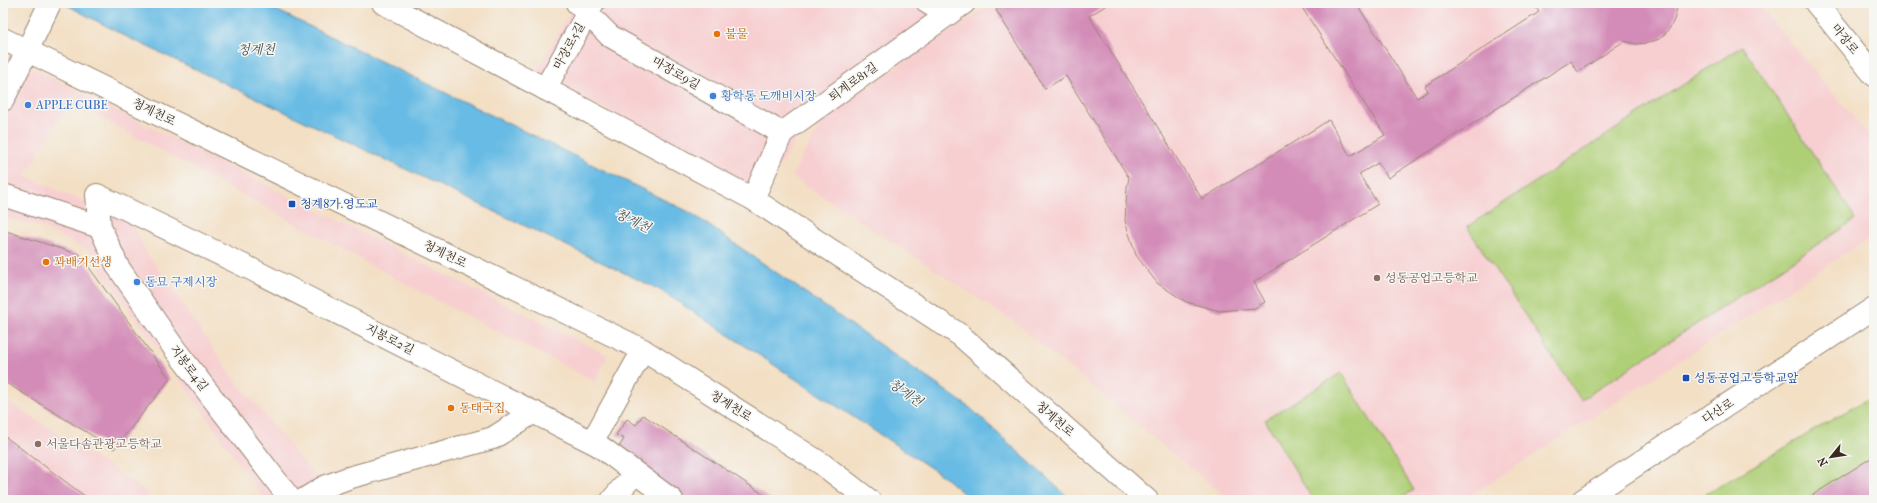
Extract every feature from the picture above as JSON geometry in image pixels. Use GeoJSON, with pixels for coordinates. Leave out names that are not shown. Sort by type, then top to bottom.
{"type":"FeatureCollection","features":[{"type":"Feature","properties":{"kind":"main road","name":"청계천로"},"geometry":{"type":"LineString","coordinates":[[383,3],[753,199],[960,335],[1147,500]]}},
{"type":"Feature","properties":{"kind":"main road"},"geometry":{"type":"LineString","coordinates":[[928,3],[955,8]]}},
{"type":"Feature","properties":{"kind":"main road","name":"마장로"},"geometry":{"type":"LineString","coordinates":[[1816,3],[1874,75]]}},
{"type":"Feature","properties":{"kind":"main road","name":"마장로5길"},"geometry":{"type":"LineString","coordinates":[[545,89],[586,7]]}},
{"type":"Feature","properties":{"kind":"main road","name":"마장로9길"},"geometry":{"type":"LineString","coordinates":[[586,7],[610,36],[782,133]]}},
{"type":"Feature","properties":{"kind":"main road","name":"퇴계로81길"},"geometry":{"type":"LineString","coordinates":[[782,133],[955,8]]}},
{"type":"Feature","properties":{"kind":"main road"},"geometry":{"type":"LineString","coordinates":[[3,100],[46,13]]}},
{"type":"Feature","properties":{"kind":"main road","name":"청계천로"},"geometry":{"type":"LineString","coordinates":[[3,39],[643,350],[822,464],[869,500]]}},
{"type":"Feature","properties":{"kind":"main road"},"geometry":{"type":"LineString","coordinates":[[753,199],[782,133]]}},
{"type":"Feature","properties":{"kind":"main road"},"geometry":{"type":"LineString","coordinates":[[3,195],[100,227]]}},
{"type":"Feature","properties":{"kind":"main road","name":"지봉로4길"},"geometry":{"type":"LineString","coordinates":[[97,195],[100,227],[118,267],[174,348],[291,500]]}},
{"type":"Feature","properties":{"kind":"main road","name":"지봉로2길"},"geometry":{"type":"LineString","coordinates":[[97,195],[251,268],[592,442],[672,500]]}},
{"type":"Feature","properties":{"kind":"main road","name":"다산로"},"geometry":{"type":"LineString","coordinates":[[1583,500],[1874,308]]}},
{"type":"Feature","properties":{"kind":"main road"},"geometry":{"type":"LineString","coordinates":[[592,442],[643,350]]}},
{"type":"Feature","properties":{"kind":"main road"},"geometry":{"type":"LineString","coordinates":[[303,500],[324,487],[348,478],[493,438],[534,412]]}},
{"type":"Feature","properties":{"kind":"main road"},"geometry":{"type":"LineString","coordinates":[[612,500],[635,473]]}},
{"type":"Feature","properties":{"kind":"shaded area","name":"황학동 도깨비시장"},"geometry":{"type":"Polygon","coordinates":[[[575,3],[981,3],[809,120],[763,191],[536,73],[575,3]]]}},
{"type":"Feature","properties":{"kind":"shaded area","name":"성동공업고등학교"},"geometry":{"type":"Polygon","coordinates":[[[993,3],[1757,3],[1874,142],[1874,235],[1464,500],[1229,500],[1014,322],[792,176],[827,113],[993,3]]]}},
{"type":"Feature","properties":{"kind":"shaded area","name":"동묘 구제시장"},"geometry":{"type":"Polygon","coordinates":[[[3,54],[607,355],[596,382],[432,298],[77,105],[63,112],[25,176],[98,208],[126,209],[144,249],[233,377],[335,500],[265,500],[167,361],[97,266],[94,253],[38,225],[3,218],[3,54]]]}},
{"type":"Feature","properties":{"kind":"shaded area","name":"서울다솜관광고등학교"},"geometry":{"type":"Polygon","coordinates":[[[3,398],[143,489],[154,500],[3,500],[3,398]]]}},
{"type":"Feature","properties":{"kind":"green space"},"geometry":{"type":"Polygon","coordinates":[[[1742,46],[1856,219],[1581,400],[1467,227],[1742,46]]]}},
{"type":"Feature","properties":{"kind":"green space"},"geometry":{"type":"Polygon","coordinates":[[[1341,373],[1414,490],[1397,500],[1313,500],[1265,420],[1341,373]]]}},
{"type":"Feature","properties":{"kind":"green space"},"geometry":{"type":"Polygon","coordinates":[[[1874,395],[1874,500],[1696,500],[1874,395]]]}},
{"type":"Feature","properties":{"kind":"water","name":"청계천"},"geometry":{"type":"Polygon","coordinates":[[[63,3],[262,3],[691,213],[969,407],[1071,500],[971,500],[943,476],[660,290],[127,37],[63,3]]]}},
{"type":"Feature","properties":{"kind":"building"},"geometry":{"type":"Polygon","coordinates":[[[1007,3],[1110,3],[1089,16],[1202,199],[1329,120],[1350,156],[1385,135],[1299,3],[1356,3],[1417,98],[1428,91],[1425,86],[1539,12],[1533,3],[1676,3],[1677,8],[1674,20],[1668,31],[1659,39],[1648,43],[1636,44],[1624,41],[1578,72],[1571,61],[1388,178],[1378,163],[1359,174],[1378,204],[1254,282],[1265,302],[1255,308],[1220,311],[1186,302],[1157,283],[1136,255],[1125,221],[1129,178],[1066,76],[1045,89],[996,10],[1007,3]]]}},
{"type":"Feature","properties":{"kind":"building"},"geometry":{"type":"Polygon","coordinates":[[[3,230],[80,255],[170,379],[114,449],[3,381],[3,230]]]}},
{"type":"Feature","properties":{"kind":"building"},"geometry":{"type":"Polygon","coordinates":[[[643,415],[772,500],[685,500],[615,453],[624,439],[616,435],[627,419],[636,425],[643,415]]]}},
{"type":"Feature","properties":{"kind":"building"},"geometry":{"type":"Polygon","coordinates":[[[3,435],[86,497],[84,500],[3,500],[3,435]]]}},
{"type":"Feature","properties":{"kind":"building"},"geometry":{"type":"Polygon","coordinates":[[[1874,456],[1874,500],[1805,500],[1874,456]]]}},
{"type":"Feature","properties":{"kind":"place","name":"불물"},"geometry":{"type":"Point","coordinates":[717,34]}},
{"type":"Feature","properties":{"kind":"place","name":"황학동 도깨비시장"},"geometry":{"type":"Point","coordinates":[713,96]}},
{"type":"Feature","properties":{"kind":"place","name":"APPLE CUBE"},"geometry":{"type":"Point","coordinates":[28,105]}},
{"type":"Feature","properties":{"kind":"place","name":"청계8가.영도교"},"geometry":{"type":"Point","coordinates":[292,204]}},
{"type":"Feature","properties":{"kind":"place","name":"꽈배기선생"},"geometry":{"type":"Point","coordinates":[46,262]}},
{"type":"Feature","properties":{"kind":"place","name":"성동공업고등학교"},"geometry":{"type":"Point","coordinates":[1377,278]}},
{"type":"Feature","properties":{"kind":"place","name":"동묘 구제시장"},"geometry":{"type":"Point","coordinates":[137,282]}},
{"type":"Feature","properties":{"kind":"place","name":"성동공업고등학교앞"},"geometry":{"type":"Point","coordinates":[1686,378]}},
{"type":"Feature","properties":{"kind":"place","name":"동태국집"},"geometry":{"type":"Point","coordinates":[451,408]}},
{"type":"Feature","properties":{"kind":"place","name":"서울다솜관광고등학교"},"geometry":{"type":"Point","coordinates":[38,444]}}]}
